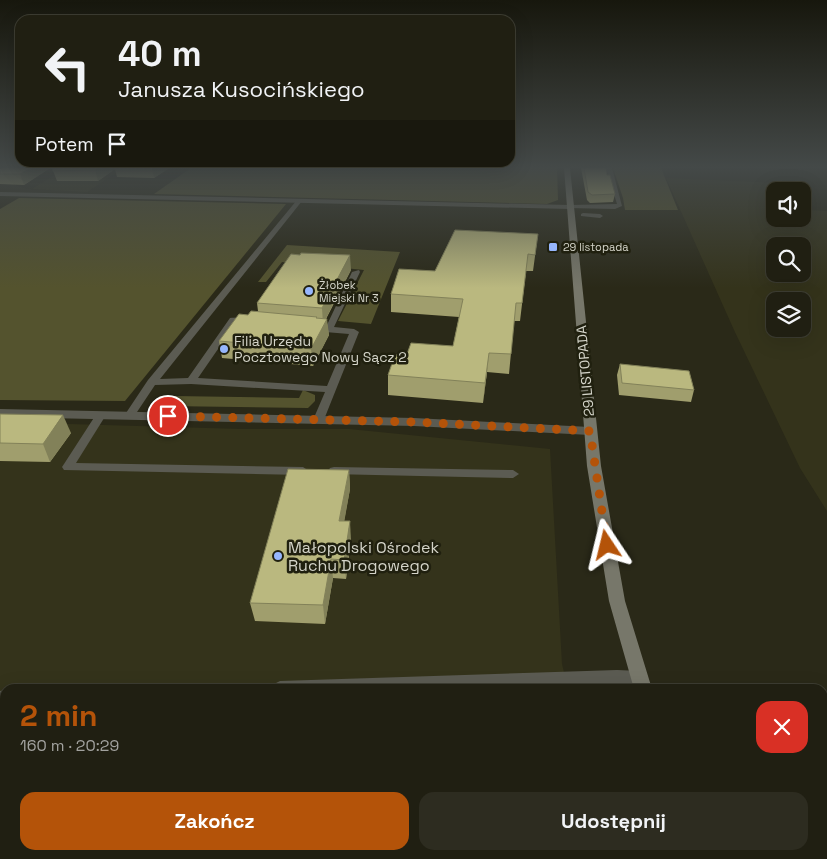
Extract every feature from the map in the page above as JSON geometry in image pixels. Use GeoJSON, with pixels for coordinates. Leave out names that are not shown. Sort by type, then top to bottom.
{"type":"FeatureCollection","features":[{"type":"Feature","properties":{"kind":"street","name":"29 LISTOPADA"},"geometry":{"type":"LineString","coordinates":[[570,208],[596,484],[617,601],[642,684]]}},
{"type":"Feature","properties":{"kind":"street"},"geometry":{"type":"LineString","coordinates":[[0,413],[319,420],[590,431]]}},
{"type":"Feature","properties":{"kind":"lane"},"geometry":{"type":"LineString","coordinates":[[129,416],[152,382],[294,208]]}},
{"type":"Feature","properties":{"kind":"lane"},"geometry":{"type":"LineString","coordinates":[[583,215],[600,216]]}},
{"type":"Feature","properties":{"kind":"lane"},"geometry":{"type":"LineString","coordinates":[[329,330],[356,272]]}},
{"type":"Feature","properties":{"kind":"lane"},"geometry":{"type":"LineString","coordinates":[[191,381],[233,320],[262,322]]}},
{"type":"Feature","properties":{"kind":"lane"},"geometry":{"type":"LineString","coordinates":[[300,326],[354,332],[319,420]]}},
{"type":"Feature","properties":{"kind":"lane"},"geometry":{"type":"LineString","coordinates":[[152,382],[191,381],[332,389]]}},
{"type":"Feature","properties":{"kind":"lane"},"geometry":{"type":"LineString","coordinates":[[101,415],[68,467],[512,474]]}},
{"type":"Feature","properties":{"kind":"lane"},"geometry":{"type":"LineString","coordinates":[[420,684],[617,677],[642,684]]}},
{"type":"Feature","properties":{"kind":"shaded area"},"geometry":{"type":"Polygon","coordinates":[[[283,208],[125,401],[0,400],[0,209],[283,208]]]}},
{"type":"Feature","properties":{"kind":"shaded area"},"geometry":{"type":"Polygon","coordinates":[[[625,208],[677,208],[678,210],[625,210],[625,208]]]}},
{"type":"Feature","properties":{"kind":"shaded area"},"geometry":{"type":"Polygon","coordinates":[[[679,208],[766,208],[766,227],[811,227],[811,210],[827,211],[827,511],[800,468],[734,330],[679,208]]]}},
{"type":"Feature","properties":{"kind":"shaded area"},"geometry":{"type":"Polygon","coordinates":[[[287,245],[400,252],[371,324],[338,321],[364,270],[282,262],[266,282],[258,282],[287,245]]]}},
{"type":"Feature","properties":{"kind":"shaded area"},"geometry":{"type":"Polygon","coordinates":[[[303,390],[315,395],[315,401],[308,408],[165,406],[173,396],[299,398],[303,390]]]}},
{"type":"Feature","properties":{"kind":"shaded area","name":"Małopolski Ośrodek Ruchu Drogowego"},"geometry":{"type":"Polygon","coordinates":[[[0,422],[242,429],[349,429],[550,449],[562,664],[567,684],[0,684],[0,422]]]}},
{"type":"Feature","properties":{"kind":"building"},"geometry":{"type":"Polygon","coordinates":[[[455,230],[538,234],[535,255],[528,254],[522,303],[516,303],[511,354],[489,353],[485,383],[388,375],[395,355],[407,354],[411,343],[453,346],[463,299],[391,294],[399,269],[435,271],[455,230]]]}},
{"type":"Feature","properties":{"kind":"building"},"geometry":{"type":"Polygon","coordinates":[[[301,253],[350,255],[322,308],[257,303],[291,254],[300,255],[301,253]]]}},
{"type":"Feature","properties":{"kind":"building"},"geometry":{"type":"Polygon","coordinates":[[[251,311],[327,319],[311,349],[219,341],[239,314],[248,315],[251,311]]]}},
{"type":"Feature","properties":{"kind":"building"},"geometry":{"type":"Polygon","coordinates":[[[620,364],[689,371],[694,390],[622,383],[620,364]]]}},
{"type":"Feature","properties":{"kind":"building"},"geometry":{"type":"Polygon","coordinates":[[[0,414],[63,415],[43,444],[0,443],[0,414]]]}},
{"type":"Feature","properties":{"kind":"building"},"geometry":{"type":"Polygon","coordinates":[[[288,469],[349,470],[339,521],[350,521],[344,560],[331,559],[323,605],[250,603],[288,469]]]}},
{"type":"Feature","properties":{"kind":"place","name":"29 listopada"},"geometry":{"type":"Point","coordinates":[553,247]}},
{"type":"Feature","properties":{"kind":"place","name":"Żłobek Miejski Nr 3"},"geometry":{"type":"Point","coordinates":[309,291]}},
{"type":"Feature","properties":{"kind":"place","name":"Filia Urzędu Pocztowego Nowy Sącz 2"},"geometry":{"type":"Point","coordinates":[224,349]}},
{"type":"Feature","properties":{"kind":"place","name":"Małopolski Ośrodek Ruchu Drogowego"},"geometry":{"type":"Point","coordinates":[278,556]}},
{"type":"Feature","properties":{"kind":"route"},"geometry":{"type":"LineString","coordinates":[[168,416],[414,422],[590,431],[607,545]]}}]}
